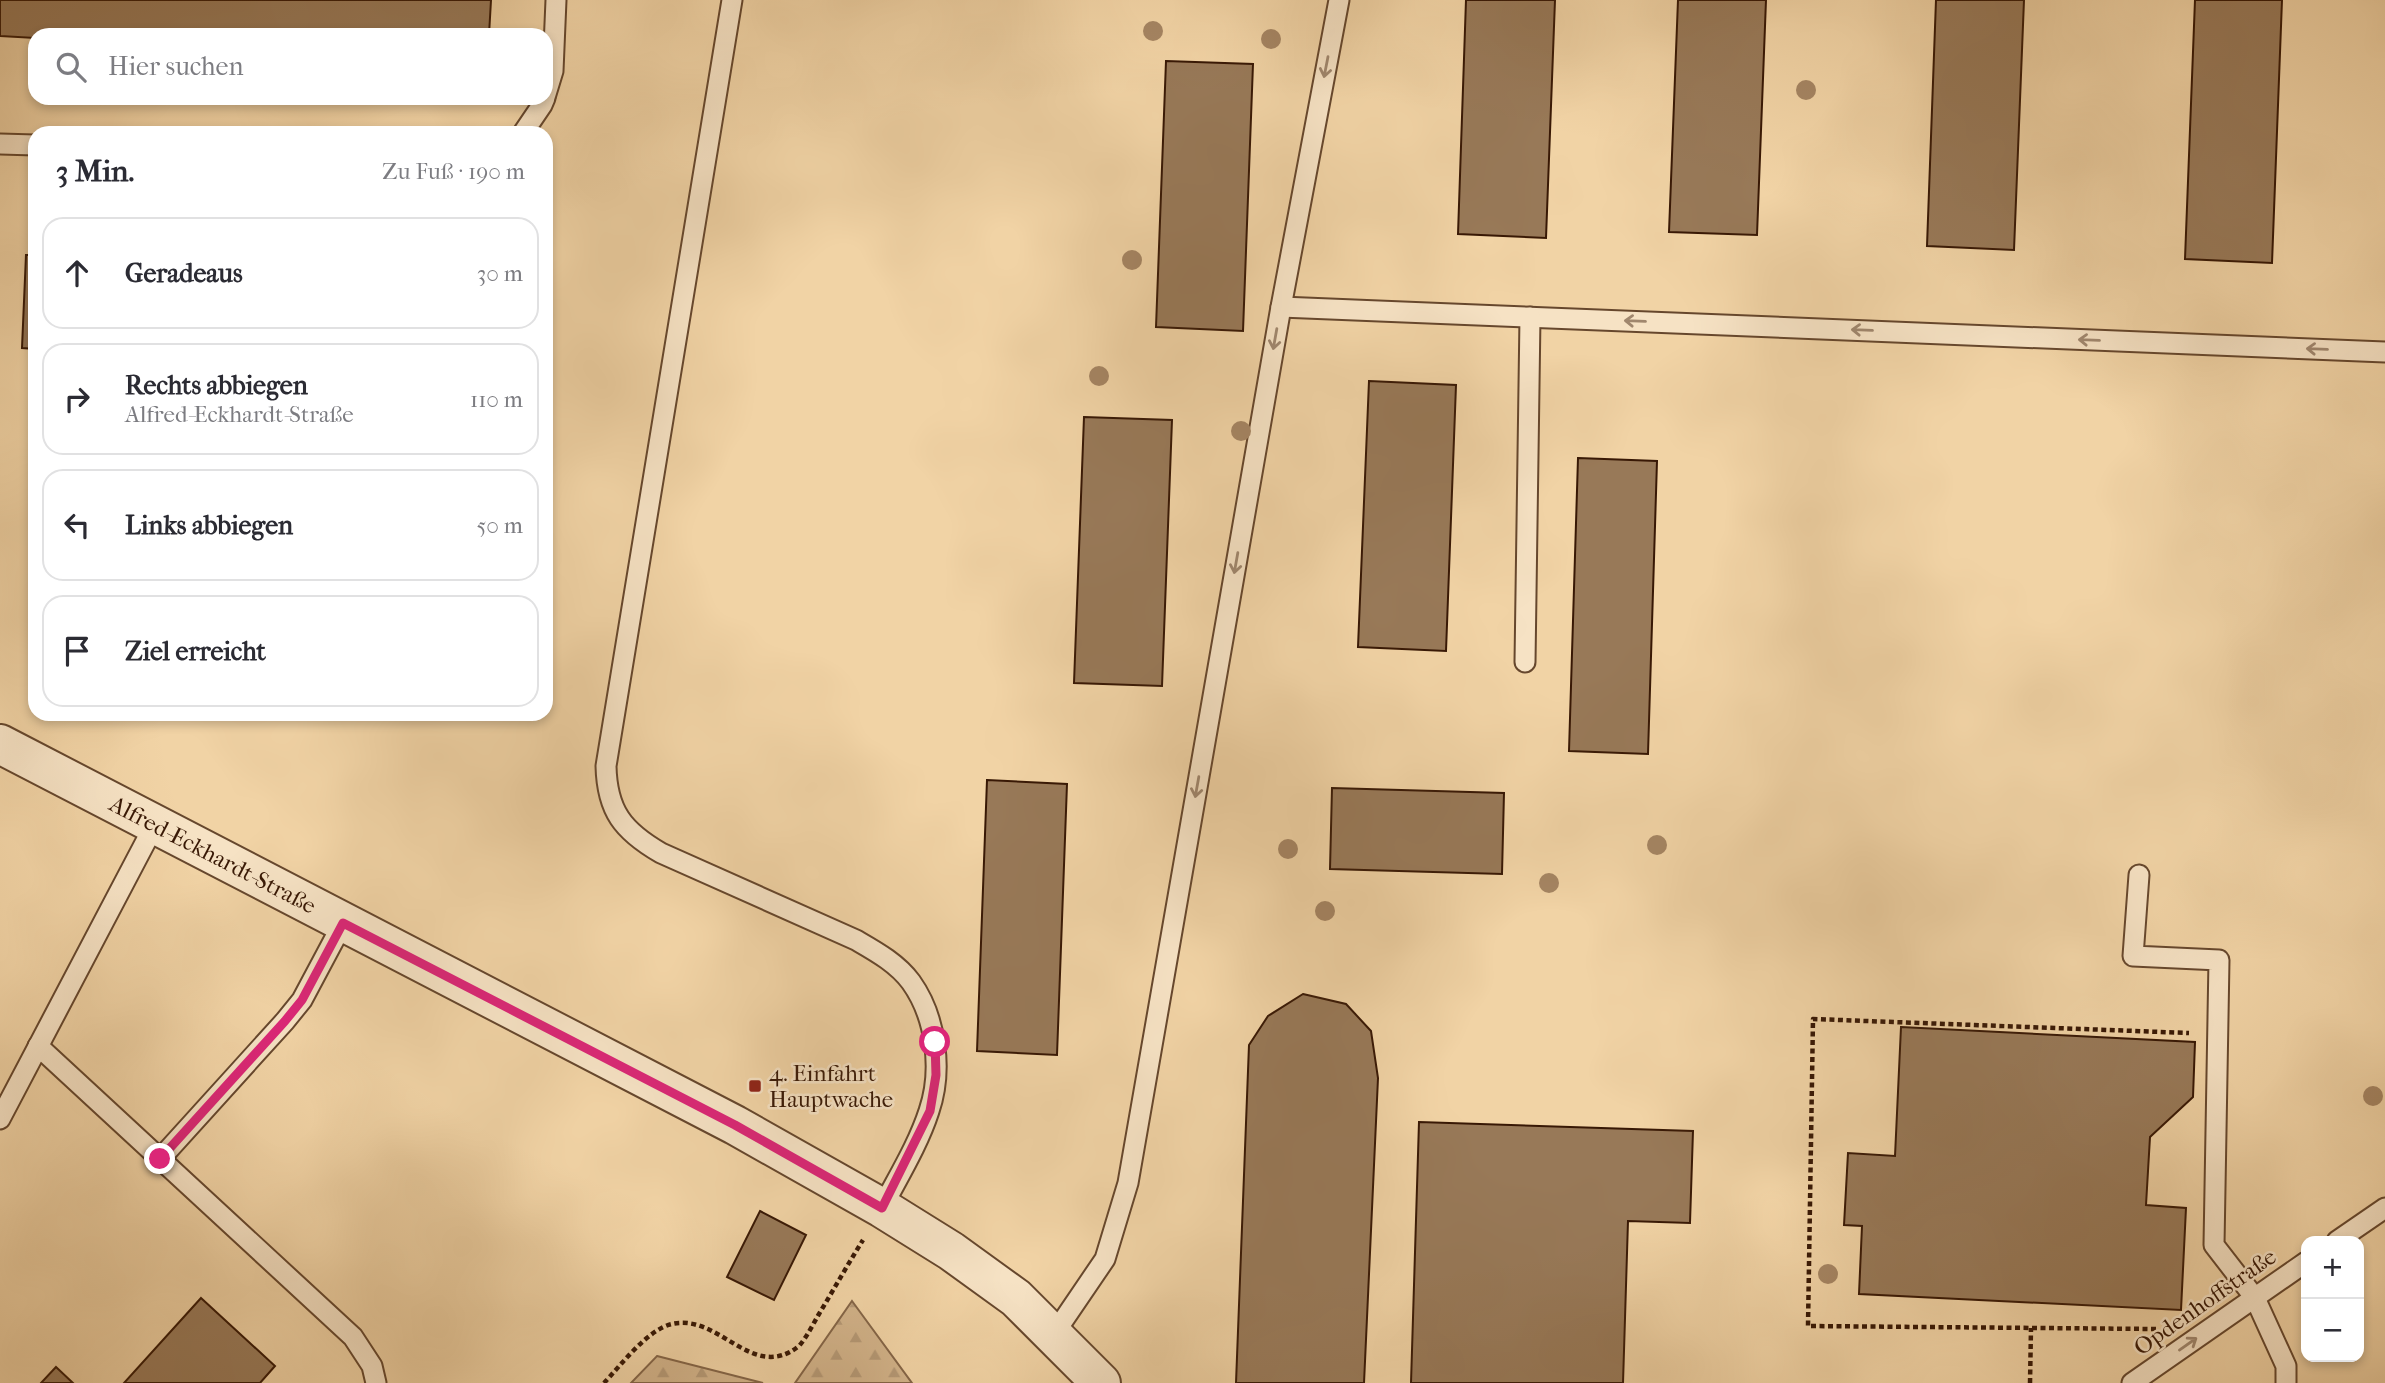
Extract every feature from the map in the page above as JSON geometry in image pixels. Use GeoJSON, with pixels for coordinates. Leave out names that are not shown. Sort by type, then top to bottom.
{"type":"FeatureCollection","features":[{"type":"Feature","properties":{"kind":"street","name":"Alfred-Eckhardt-Straße"},"geometry":{"type":"LineString","coordinates":[[0,744],[735,1125],[882,1208],[951,1251],[1016,1298],[1101,1383]]}},
{"type":"Feature","properties":{"kind":"lane"},"geometry":{"type":"LineString","coordinates":[[553,71],[556,0]]}},
{"type":"Feature","properties":{"kind":"lane"},"geometry":{"type":"LineString","coordinates":[[732,0],[606,766],[606,786],[611,804],[622,823],[638,840],[661,853],[856,940],[886,957],[911,981],[926,1011],[935,1042],[936,1075],[930,1111],[882,1208]]}},
{"type":"Feature","properties":{"kind":"lane"},"geometry":{"type":"LineString","coordinates":[[1054,1334],[1105,1259],[1128,1183],[1281,307],[1339,0]]}},
{"type":"Feature","properties":{"kind":"lane"},"geometry":{"type":"LineString","coordinates":[[528,126],[542,105]]}},
{"type":"Feature","properties":{"kind":"lane"},"geometry":{"type":"LineString","coordinates":[[0,144],[28,145]]}},
{"type":"Feature","properties":{"kind":"lane"},"geometry":{"type":"LineString","coordinates":[[1281,307],[2385,352]]}},
{"type":"Feature","properties":{"kind":"lane"},"geometry":{"type":"LineString","coordinates":[[1525,662],[1530,317]]}},
{"type":"Feature","properties":{"kind":"lane"},"geometry":{"type":"LineString","coordinates":[[0,1119],[155,824]]}},
{"type":"Feature","properties":{"kind":"lane"},"geometry":{"type":"LineString","coordinates":[[2139,875],[2133,956],[2219,960],[2214,1245],[2255,1298],[2286,1366],[2286,1383]]}},
{"type":"Feature","properties":{"kind":"lane"},"geometry":{"type":"LineString","coordinates":[[160,1159],[302,1000],[343,923]]}},
{"type":"Feature","properties":{"kind":"lane"},"geometry":{"type":"LineString","coordinates":[[38,1046],[353,1337],[372,1366],[376,1383]]}},
{"type":"Feature","properties":{"kind":"lane"},"geometry":{"type":"LineString","coordinates":[[2344,1236],[2385,1208]]}},
{"type":"Feature","properties":{"kind":"lane","name":"Opdenhoffstraße"},"geometry":{"type":"LineString","coordinates":[[2132,1383],[2301,1266]]}},
{"type":"Feature","properties":{"kind":"path"},"geometry":{"type":"LineString","coordinates":[[2156,1329],[1808,1326],[1814,1018],[2217,1034]]}},
{"type":"Feature","properties":{"kind":"path"},"geometry":{"type":"LineString","coordinates":[[604,1383],[653,1333],[672,1324],[695,1323],[717,1335],[737,1351],[758,1359],[782,1357],[800,1345],[882,1208]]}},
{"type":"Feature","properties":{"kind":"path"},"geometry":{"type":"LineString","coordinates":[[2030,1383],[2031,1328]]}},
{"type":"Feature","properties":{"kind":"green space"},"geometry":{"type":"Polygon","coordinates":[[[852,1301],[912,1383],[795,1383],[852,1301]]]}},
{"type":"Feature","properties":{"kind":"green space"},"geometry":{"type":"Polygon","coordinates":[[[657,1356],[763,1383],[631,1383],[657,1356]]]}},
{"type":"Feature","properties":{"kind":"building"},"geometry":{"type":"Polygon","coordinates":[[[0,0],[491,0],[489,28],[28,28],[28,38],[0,36],[0,0]]]}},
{"type":"Feature","properties":{"kind":"building"},"geometry":{"type":"Polygon","coordinates":[[[1466,0],[1555,0],[1546,238],[1458,234],[1466,0]]]}},
{"type":"Feature","properties":{"kind":"building"},"geometry":{"type":"Polygon","coordinates":[[[1678,0],[1766,0],[1757,235],[1669,232],[1678,0]]]}},
{"type":"Feature","properties":{"kind":"building"},"geometry":{"type":"Polygon","coordinates":[[[1936,0],[2024,0],[2014,250],[1927,246],[1936,0]]]}},
{"type":"Feature","properties":{"kind":"building"},"geometry":{"type":"Polygon","coordinates":[[[2195,0],[2282,0],[2272,263],[2185,259],[2195,0]]]}},
{"type":"Feature","properties":{"kind":"building"},"geometry":{"type":"Polygon","coordinates":[[[1166,61],[1253,64],[1243,331],[1156,327],[1166,61]]]}},
{"type":"Feature","properties":{"kind":"building"},"geometry":{"type":"Polygon","coordinates":[[[26,255],[28,255],[28,348],[22,348],[26,255]]]}},
{"type":"Feature","properties":{"kind":"building"},"geometry":{"type":"Polygon","coordinates":[[[1369,381],[1456,385],[1446,651],[1358,647],[1369,381]]]}},
{"type":"Feature","properties":{"kind":"building"},"geometry":{"type":"Polygon","coordinates":[[[1084,417],[1172,420],[1162,686],[1074,683],[1084,417]]]}},
{"type":"Feature","properties":{"kind":"building"},"geometry":{"type":"Polygon","coordinates":[[[1578,458],[1657,461],[1648,754],[1569,751],[1578,458]]]}},
{"type":"Feature","properties":{"kind":"building"},"geometry":{"type":"Polygon","coordinates":[[[987,780],[1067,784],[1057,1055],[977,1051],[987,780]]]}},
{"type":"Feature","properties":{"kind":"building"},"geometry":{"type":"Polygon","coordinates":[[[1332,788],[1504,793],[1502,874],[1330,869],[1332,788]]]}},
{"type":"Feature","properties":{"kind":"building"},"geometry":{"type":"Polygon","coordinates":[[[1303,994],[1346,1004],[1371,1031],[1378,1078],[1364,1383],[1236,1383],[1249,1045],[1268,1016],[1303,994]]]}},
{"type":"Feature","properties":{"kind":"building"},"geometry":{"type":"Polygon","coordinates":[[[1901,1027],[2195,1042],[2193,1097],[2150,1137],[2146,1205],[2186,1208],[2181,1310],[1859,1294],[1862,1226],[1844,1225],[1848,1153],[1895,1156],[1901,1027]]]}},
{"type":"Feature","properties":{"kind":"building"},"geometry":{"type":"Polygon","coordinates":[[[1419,1122],[1693,1131],[1690,1223],[1628,1221],[1623,1383],[1411,1383],[1419,1122]]]}},
{"type":"Feature","properties":{"kind":"building"},"geometry":{"type":"Polygon","coordinates":[[[760,1211],[806,1235],[774,1300],[727,1277],[760,1211]]]}},
{"type":"Feature","properties":{"kind":"building"},"geometry":{"type":"Polygon","coordinates":[[[201,1298],[275,1366],[260,1383],[124,1383],[201,1298]]]}},
{"type":"Feature","properties":{"kind":"building"},"geometry":{"type":"Polygon","coordinates":[[[56,1367],[73,1383],[41,1383],[56,1367]]]}},
{"type":"Feature","properties":{"kind":"place","name":"4. Einfahrt Hauptwache"},"geometry":{"type":"Point","coordinates":[755,1086]}},
{"type":"Feature","properties":{"kind":"route"},"geometry":{"type":"LineString","coordinates":[[160,1159],[302,1000],[343,923],[735,1125],[882,1208],[930,1111],[936,1075],[935,1042]]}}]}
